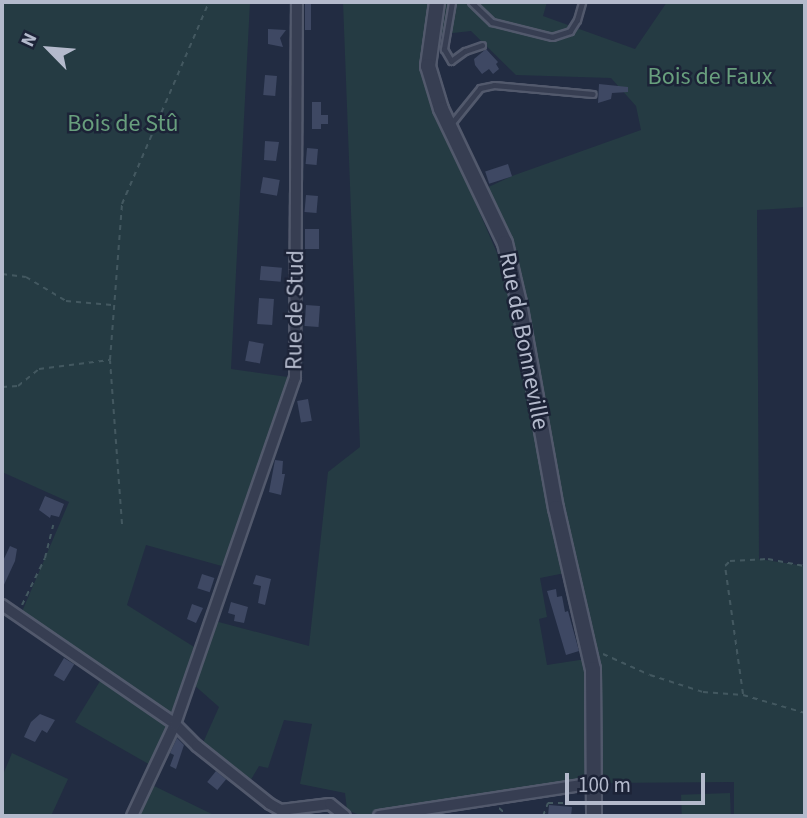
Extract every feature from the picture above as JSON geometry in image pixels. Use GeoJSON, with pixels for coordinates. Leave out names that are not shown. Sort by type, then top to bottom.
{"type":"FeatureCollection","features":[{"type":"Feature","properties":{"kind":"street","name":"Rue de Stud"},"geometry":{"type":"LineString","coordinates":[[132,816],[175,724],[295,378],[297,2]]}},
{"type":"Feature","properties":{"kind":"street","name":"Rue de Bonneville"},"geometry":{"type":"LineString","coordinates":[[437,2],[428,66],[449,127],[505,243],[519,303],[559,521],[593,669],[594,810]]}},
{"type":"Feature","properties":{"kind":"street"},"geometry":{"type":"LineString","coordinates":[[2,605],[175,724],[197,746],[270,804],[281,810],[330,804],[345,816]]}},
{"type":"Feature","properties":{"kind":"street"},"geometry":{"type":"LineString","coordinates":[[379,816],[594,782]]}},
{"type":"Feature","properties":{"kind":"lane"},"geometry":{"type":"LineString","coordinates":[[452,2],[444,49],[451,61],[464,51],[482,45]]}},
{"type":"Feature","properties":{"kind":"lane"},"geometry":{"type":"LineString","coordinates":[[471,2],[492,22],[552,37],[570,32],[582,2]]}},
{"type":"Feature","properties":{"kind":"lane"},"geometry":{"type":"LineString","coordinates":[[449,127],[480,88],[494,85],[593,94]]}},
{"type":"Feature","properties":{"kind":"path"},"geometry":{"type":"LineString","coordinates":[[122,524],[110,360],[112,305],[122,204],[209,2]]}},
{"type":"Feature","properties":{"kind":"path"},"geometry":{"type":"LineString","coordinates":[[2,274],[26,277],[66,301],[112,305]]}},
{"type":"Feature","properties":{"kind":"path"},"geometry":{"type":"LineString","coordinates":[[2,387],[18,386],[40,369],[110,360]]}},
{"type":"Feature","properties":{"kind":"path"},"geometry":{"type":"LineString","coordinates":[[18,615],[45,558],[53,525]]}},
{"type":"Feature","properties":{"kind":"path"},"geometry":{"type":"LineString","coordinates":[[743,695],[726,566],[730,561],[768,559],[805,566]]}},
{"type":"Feature","properties":{"kind":"path"},"geometry":{"type":"LineString","coordinates":[[589,650],[703,692],[743,695],[805,713]]}},
{"type":"Feature","properties":{"kind":"path"},"geometry":{"type":"LineString","coordinates":[[543,816],[548,803],[555,800],[594,810]]}},
{"type":"Feature","properties":{"kind":"green space","name":"Bois de Stû"},"geometry":{"type":"Polygon","coordinates":[[[2,2],[250,2],[231,369],[295,378],[229,568],[146,545],[127,605],[199,650],[179,702],[170,713],[161,713],[21,614],[69,502],[2,472],[2,2]]]}},
{"type":"Feature","properties":{"kind":"green space"},"geometry":{"type":"Polygon","coordinates":[[[343,2],[432,2],[430,97],[503,267],[565,573],[540,578],[547,617],[539,619],[547,665],[586,659],[589,767],[584,778],[362,816],[347,810],[345,793],[300,784],[312,724],[284,720],[268,768],[259,766],[249,783],[202,745],[219,707],[193,684],[215,621],[309,646],[328,472],[360,447],[343,2]]]}},
{"type":"Feature","properties":{"kind":"green space","name":"Bois de Faux"},"geometry":{"type":"Polygon","coordinates":[[[439,2],[547,2],[543,16],[635,49],[667,2],[805,2],[805,207],[757,210],[759,559],[805,566],[805,816],[734,816],[734,782],[600,783],[587,627],[519,303],[480,191],[512,176],[641,130],[636,106],[611,78],[516,75],[471,31],[435,35],[439,2]]]}},
{"type":"Feature","properties":{"kind":"green space"},"geometry":{"type":"Polygon","coordinates":[[[102,678],[169,724],[152,766],[75,722],[102,678]]]}},
{"type":"Feature","properties":{"kind":"green space"},"geometry":{"type":"Polygon","coordinates":[[[12,753],[68,779],[51,816],[2,816],[2,777],[12,753]]]}},
{"type":"Feature","properties":{"kind":"green space"},"geometry":{"type":"Polygon","coordinates":[[[152,785],[216,816],[139,816],[152,785]]]}},
{"type":"Feature","properties":{"kind":"green space"},"geometry":{"type":"Polygon","coordinates":[[[730,793],[731,816],[682,816],[681,795],[730,793]]]}},
{"type":"Feature","properties":{"kind":"building"},"geometry":{"type":"Polygon","coordinates":[[[305,2],[311,2],[311,30],[305,30],[305,2]]]}},
{"type":"Feature","properties":{"kind":"building"},"geometry":{"type":"Polygon","coordinates":[[[268,29],[286,30],[280,38],[283,47],[268,44],[268,29]]]}},
{"type":"Feature","properties":{"kind":"building"},"geometry":{"type":"Polygon","coordinates":[[[486,49],[498,62],[496,64],[499,69],[493,74],[489,69],[482,74],[475,65],[474,59],[486,49]]]}},
{"type":"Feature","properties":{"kind":"building"},"geometry":{"type":"Polygon","coordinates":[[[265,75],[277,76],[275,96],[263,95],[265,75]]]}},
{"type":"Feature","properties":{"kind":"building"},"geometry":{"type":"Polygon","coordinates":[[[599,84],[628,87],[628,92],[612,93],[611,99],[598,103],[599,84]]]}},
{"type":"Feature","properties":{"kind":"building"},"geometry":{"type":"Polygon","coordinates":[[[312,102],[321,102],[321,115],[328,115],[328,124],[321,124],[321,129],[312,129],[312,102]]]}},
{"type":"Feature","properties":{"kind":"building"},"geometry":{"type":"Polygon","coordinates":[[[265,141],[279,142],[276,161],[264,160],[265,141]]]}},
{"type":"Feature","properties":{"kind":"building"},"geometry":{"type":"Polygon","coordinates":[[[307,148],[318,149],[317,165],[306,164],[307,148]]]}},
{"type":"Feature","properties":{"kind":"building"},"geometry":{"type":"Polygon","coordinates":[[[508,164],[512,176],[489,184],[485,171],[508,164]]]}},
{"type":"Feature","properties":{"kind":"building"},"geometry":{"type":"Polygon","coordinates":[[[263,177],[280,180],[277,196],[260,193],[263,177]]]}},
{"type":"Feature","properties":{"kind":"building"},"geometry":{"type":"Polygon","coordinates":[[[306,195],[318,196],[316,213],[305,212],[306,195]]]}},
{"type":"Feature","properties":{"kind":"building"},"geometry":{"type":"Polygon","coordinates":[[[305,229],[319,229],[319,249],[305,249],[305,229]]]}},
{"type":"Feature","properties":{"kind":"building"},"geometry":{"type":"Polygon","coordinates":[[[261,266],[282,268],[281,282],[260,280],[261,266]]]}},
{"type":"Feature","properties":{"kind":"building"},"geometry":{"type":"Polygon","coordinates":[[[259,298],[274,299],[272,325],[257,324],[259,298]]]}},
{"type":"Feature","properties":{"kind":"building"},"geometry":{"type":"Polygon","coordinates":[[[306,305],[320,306],[319,327],[305,326],[306,305]]]}},
{"type":"Feature","properties":{"kind":"building"},"geometry":{"type":"Polygon","coordinates":[[[249,341],[264,344],[260,363],[245,361],[249,341]]]}},
{"type":"Feature","properties":{"kind":"building"},"geometry":{"type":"Polygon","coordinates":[[[308,399],[312,421],[301,423],[297,401],[308,399]]]}},
{"type":"Feature","properties":{"kind":"building"},"geometry":{"type":"Polygon","coordinates":[[[275,460],[283,461],[282,474],[285,474],[281,495],[269,492],[275,460]]]}},
{"type":"Feature","properties":{"kind":"building"},"geometry":{"type":"Polygon","coordinates":[[[45,496],[64,504],[59,517],[51,515],[50,518],[39,510],[45,496]]]}},
{"type":"Feature","properties":{"kind":"building"},"geometry":{"type":"Polygon","coordinates":[[[10,546],[17,549],[15,561],[2,589],[2,563],[10,546]]]}},
{"type":"Feature","properties":{"kind":"building"},"geometry":{"type":"Polygon","coordinates":[[[202,574],[214,578],[210,592],[197,588],[202,574]]]}},
{"type":"Feature","properties":{"kind":"building"},"geometry":{"type":"Polygon","coordinates":[[[256,575],[271,579],[265,605],[258,603],[261,586],[253,584],[256,575]]]}},
{"type":"Feature","properties":{"kind":"building"},"geometry":{"type":"Polygon","coordinates":[[[556,589],[557,597],[562,596],[565,612],[568,611],[579,651],[566,655],[547,591],[556,589]]]}},
{"type":"Feature","properties":{"kind":"building"},"geometry":{"type":"Polygon","coordinates":[[[231,602],[248,607],[244,623],[234,621],[235,615],[228,613],[231,602]]]}},
{"type":"Feature","properties":{"kind":"building"},"geometry":{"type":"Polygon","coordinates":[[[192,604],[203,608],[196,623],[187,619],[192,604]]]}},
{"type":"Feature","properties":{"kind":"building"},"geometry":{"type":"Polygon","coordinates":[[[64,658],[74,664],[64,681],[54,675],[64,658]]]}},
{"type":"Feature","properties":{"kind":"building"},"geometry":{"type":"Polygon","coordinates":[[[40,714],[55,720],[47,733],[42,730],[35,742],[24,737],[31,722],[40,714]]]}},
{"type":"Feature","properties":{"kind":"building"},"geometry":{"type":"Polygon","coordinates":[[[177,738],[184,745],[176,769],[170,766],[174,755],[170,753],[177,738]]]}},
{"type":"Feature","properties":{"kind":"building"},"geometry":{"type":"Polygon","coordinates":[[[216,771],[226,779],[217,790],[207,782],[216,771]]]}},
{"type":"Feature","properties":{"kind":"building"},"geometry":{"type":"Polygon","coordinates":[[[549,805],[572,807],[571,816],[548,816],[549,805]]]}}]}
